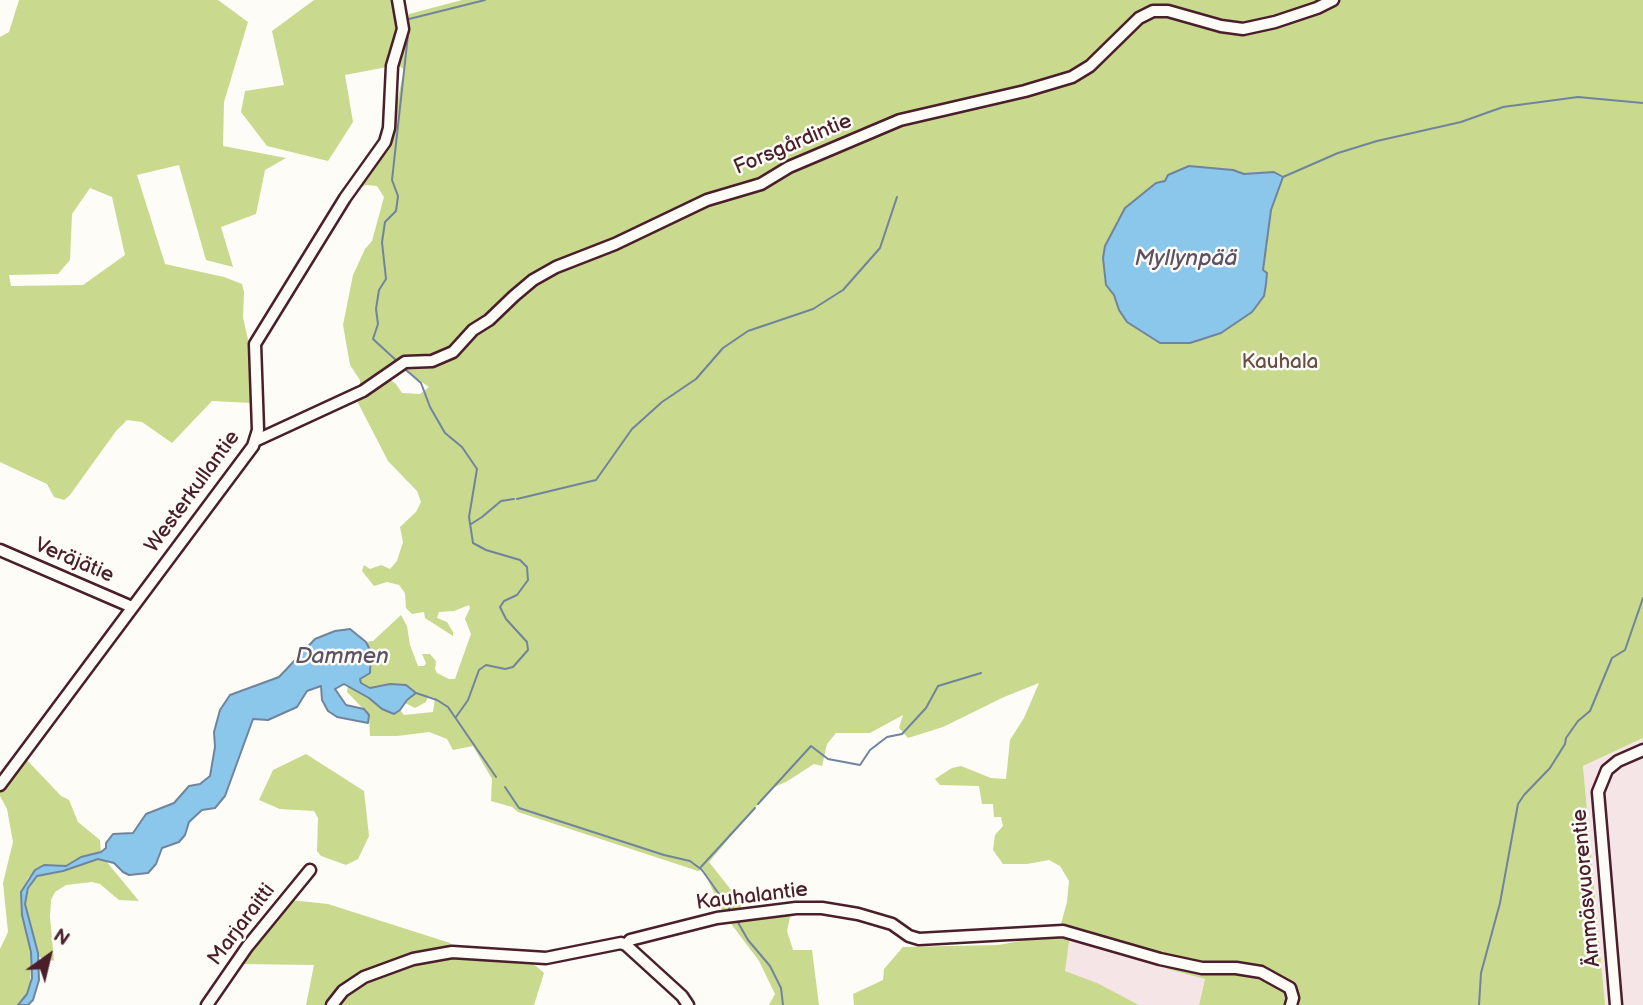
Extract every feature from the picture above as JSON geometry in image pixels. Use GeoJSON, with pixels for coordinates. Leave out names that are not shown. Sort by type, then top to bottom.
{"type":"FeatureCollection","features":[{"type":"Feature","properties":{"kind":"street","name":"Westerkullantie"},"geometry":{"type":"LineString","coordinates":[[0,785],[257,440],[255,344],[345,198],[384,142],[389,128],[392,66],[402,29],[398,0]]}},
{"type":"Feature","properties":{"kind":"street","name":"Forsgårdintie"},"geometry":{"type":"LineString","coordinates":[[257,440],[363,391],[400,365],[443,358],[453,352],[473,330],[489,320],[547,271],[615,244],[707,200],[761,184],[789,167],[900,120],[1036,88],[1084,71],[1139,18],[1153,11],[1168,11],[1242,29],[1275,22],[1333,0]]}},
{"type":"Feature","properties":{"kind":"street","name":"Veräjätie"},"geometry":{"type":"LineString","coordinates":[[0,550],[132,607]]}},
{"type":"Feature","properties":{"kind":"street","name":"Ämmäsvuorentie"},"geometry":{"type":"LineString","coordinates":[[1616,1005],[1598,792],[1607,770],[1618,761],[1643,750]]}},
{"type":"Feature","properties":{"kind":"street","name":"Marjaraitti"},"geometry":{"type":"LineString","coordinates":[[207,1005],[247,947],[310,870]]}},
{"type":"Feature","properties":{"kind":"street","name":"Kauhalantie"},"geometry":{"type":"LineString","coordinates":[[332,1005],[343,991],[364,977],[413,959],[452,952],[547,958],[621,943],[626,945],[630,940],[717,918],[790,908],[822,908],[878,919],[919,939],[1063,931],[1160,959],[1202,968],[1236,968],[1261,972],[1290,988],[1292,1005]]}},
{"type":"Feature","properties":{"kind":"street"},"geometry":{"type":"LineString","coordinates":[[626,945],[682,996],[688,1005]]}},
{"type":"Feature","properties":{"kind":"shaded area"},"geometry":{"type":"Polygon","coordinates":[[[1643,738],[1643,1005],[1605,1005],[1583,766],[1643,738]]]}},
{"type":"Feature","properties":{"kind":"shaded area"},"geometry":{"type":"Polygon","coordinates":[[[1070,935],[1133,958],[1166,964],[1167,969],[1205,979],[1199,1005],[1139,1005],[1065,971],[1070,935]]]}},
{"type":"Feature","properties":{"kind":"green space"},"geometry":{"type":"Polygon","coordinates":[[[19,0],[218,0],[248,22],[224,102],[223,146],[286,158],[265,170],[256,214],[221,227],[233,267],[206,260],[179,165],[137,175],[165,264],[224,277],[242,284],[243,317],[250,349],[252,403],[212,401],[172,443],[142,422],[127,420],[64,500],[54,497],[47,484],[0,462],[0,37],[9,32],[19,0]],[[90,188],[72,214],[70,260],[58,274],[9,275],[11,286],[83,285],[125,255],[112,197],[90,188]]]}},
{"type":"Feature","properties":{"kind":"green space"},"geometry":{"type":"Polygon","coordinates":[[[314,0],[398,0],[403,29],[392,66],[345,75],[353,122],[328,161],[267,146],[241,112],[245,91],[284,85],[272,31],[314,0]]]}},
{"type":"Feature","properties":{"kind":"green space","name":"Kauhala"},"geometry":{"type":"Polygon","coordinates":[[[462,0],[1643,0],[1643,738],[1583,766],[1605,1005],[1293,1005],[1288,990],[1289,1005],[1199,1005],[1205,979],[1167,969],[1166,964],[1117,953],[1116,943],[1061,924],[1069,881],[1060,866],[1049,860],[1003,864],[993,850],[995,835],[1003,826],[1001,817],[994,817],[993,804],[982,804],[979,786],[940,785],[935,779],[952,768],[961,766],[991,778],[1006,779],[1010,740],[1024,718],[1039,683],[943,727],[908,738],[899,728],[903,715],[870,733],[836,733],[827,744],[822,766],[814,764],[772,788],[709,862],[735,895],[745,914],[800,912],[790,917],[787,931],[793,950],[812,950],[819,1005],[769,1005],[775,994],[759,961],[723,913],[703,869],[698,871],[491,801],[492,779],[473,746],[453,750],[447,739],[429,732],[370,736],[369,715],[347,692],[348,686],[394,714],[400,710],[404,715],[433,712],[435,698],[428,696],[426,702],[415,708],[405,703],[412,697],[390,684],[370,688],[361,682],[360,679],[370,673],[371,652],[366,642],[373,641],[401,615],[407,626],[410,645],[418,666],[424,666],[426,663],[422,654],[430,654],[436,661],[437,673],[455,679],[471,634],[465,619],[469,605],[454,611],[439,612],[437,618],[447,622],[453,636],[425,618],[424,612],[412,614],[406,608],[405,593],[399,585],[387,582],[374,586],[362,571],[364,565],[370,569],[381,565],[390,569],[397,561],[403,542],[400,527],[416,512],[421,502],[417,491],[388,461],[355,397],[386,377],[396,384],[402,393],[420,394],[429,387],[401,368],[360,390],[360,380],[350,365],[343,325],[353,275],[365,249],[372,241],[384,197],[377,186],[366,185],[353,191],[392,128],[404,69],[397,65],[409,14],[462,0]]]}},
{"type":"Feature","properties":{"kind":"green space"},"geometry":{"type":"Polygon","coordinates":[[[306,754],[364,791],[369,836],[358,859],[346,865],[321,856],[317,851],[318,818],[314,811],[280,809],[259,800],[273,770],[306,754]]]}},
{"type":"Feature","properties":{"kind":"green space"},"geometry":{"type":"Polygon","coordinates":[[[25,758],[61,796],[69,800],[78,822],[100,840],[101,852],[86,855],[66,866],[39,867],[28,878],[21,892],[31,952],[30,988],[18,1005],[0,1005],[0,949],[8,932],[3,883],[13,842],[7,809],[0,791],[25,758]]]}},
{"type":"Feature","properties":{"kind":"green space"},"geometry":{"type":"Polygon","coordinates":[[[93,859],[106,861],[139,901],[119,900],[100,884],[92,882],[66,885],[55,892],[51,900],[54,961],[38,957],[25,904],[31,881],[44,873],[73,868],[93,859]]]}},
{"type":"Feature","properties":{"kind":"green space"},"geometry":{"type":"Polygon","coordinates":[[[290,900],[328,904],[450,943],[456,957],[531,962],[544,973],[534,1005],[306,1005],[314,965],[240,964],[290,900]]]}},
{"type":"Feature","properties":{"kind":"green space"},"geometry":{"type":"Polygon","coordinates":[[[1064,933],[1070,935],[1065,971],[1097,983],[1139,1005],[854,1005],[853,994],[883,980],[884,969],[903,947],[998,945],[1064,933]]]}},
{"type":"Feature","properties":{"kind":"water","name":"Myllynpää"},"geometry":{"type":"Polygon","coordinates":[[[1189,166],[1233,170],[1244,174],[1274,172],[1283,177],[1271,210],[1263,270],[1267,273],[1266,284],[1264,296],[1252,312],[1221,333],[1190,343],[1160,343],[1127,322],[1106,285],[1103,258],[1105,246],[1125,208],[1156,183],[1165,181],[1168,175],[1189,166]]]}},
{"type":"Feature","properties":{"kind":"water","name":"Dammen"},"geometry":{"type":"Polygon","coordinates":[[[350,629],[366,642],[371,652],[370,673],[360,679],[361,683],[370,688],[390,684],[406,685],[416,693],[394,714],[344,684],[335,689],[346,705],[364,709],[369,715],[368,723],[337,717],[328,711],[322,700],[321,686],[307,691],[297,707],[268,720],[253,719],[225,796],[215,808],[202,810],[189,822],[185,835],[179,842],[162,848],[156,864],[148,873],[129,875],[114,863],[98,859],[63,871],[37,876],[28,888],[25,904],[38,953],[39,980],[33,1000],[28,1005],[18,1005],[27,994],[32,978],[31,952],[22,915],[21,892],[35,870],[44,865],[66,866],[81,857],[101,852],[113,834],[133,833],[146,814],[174,803],[189,786],[200,784],[210,776],[215,747],[214,732],[220,710],[230,695],[279,677],[315,639],[335,631],[350,629]]]}},
{"type":"Feature","properties":{"kind":"waterway"},"geometry":{"type":"LineString","coordinates":[[409,19],[485,0]]}},
{"type":"Feature","properties":{"kind":"waterway"},"geometry":{"type":"LineString","coordinates":[[398,362],[373,339],[378,324],[376,309],[379,290],[386,279],[382,242],[385,222],[396,211],[398,196],[392,180],[409,26],[403,1]]}},
{"type":"Feature","properties":{"kind":"waterway"},"geometry":{"type":"LineString","coordinates":[[1283,177],[1338,153],[1377,141],[1461,122],[1503,107],[1578,97],[1643,103]]}},
{"type":"Feature","properties":{"kind":"waterway"},"geometry":{"type":"LineString","coordinates":[[517,499],[596,480],[632,429],[662,402],[696,379],[723,348],[748,331],[813,309],[843,290],[880,248],[897,197]]}},
{"type":"Feature","properties":{"kind":"waterway"},"geometry":{"type":"LineString","coordinates":[[405,369],[421,383],[430,407],[445,433],[462,447],[477,469],[469,517],[473,543],[486,550],[520,560],[527,567],[528,580],[517,595],[504,601],[500,607],[506,619],[527,642],[528,650],[513,667],[505,669],[486,665],[479,670],[468,700],[456,717]]}},
{"type":"Feature","properties":{"kind":"waterway"},"geometry":{"type":"LineString","coordinates":[[471,524],[501,501],[514,499]]}},
{"type":"Feature","properties":{"kind":"waterway"},"geometry":{"type":"LineString","coordinates":[[1479,1005],[1481,973],[1500,903],[1518,804],[1550,768],[1578,721],[1590,711],[1612,658],[1625,650],[1643,598]]}},
{"type":"Feature","properties":{"kind":"waterway"},"geometry":{"type":"LineString","coordinates":[[758,804],[811,746],[828,759],[860,765],[870,750],[887,737],[902,734],[926,708],[938,686],[981,673]]}},
{"type":"Feature","properties":{"kind":"waterway"},"geometry":{"type":"LineString","coordinates":[[416,693],[448,707],[496,777]]}},
{"type":"Feature","properties":{"kind":"waterway"},"geometry":{"type":"LineString","coordinates":[[505,787],[519,808],[690,861],[702,870],[731,911]]}},
{"type":"Feature","properties":{"kind":"waterway"},"geometry":{"type":"LineString","coordinates":[[700,868],[755,808]]}},
{"type":"Feature","properties":{"kind":"waterway"},"geometry":{"type":"LineString","coordinates":[[736,919],[748,940],[770,966],[781,988],[783,1005]]}}]}
